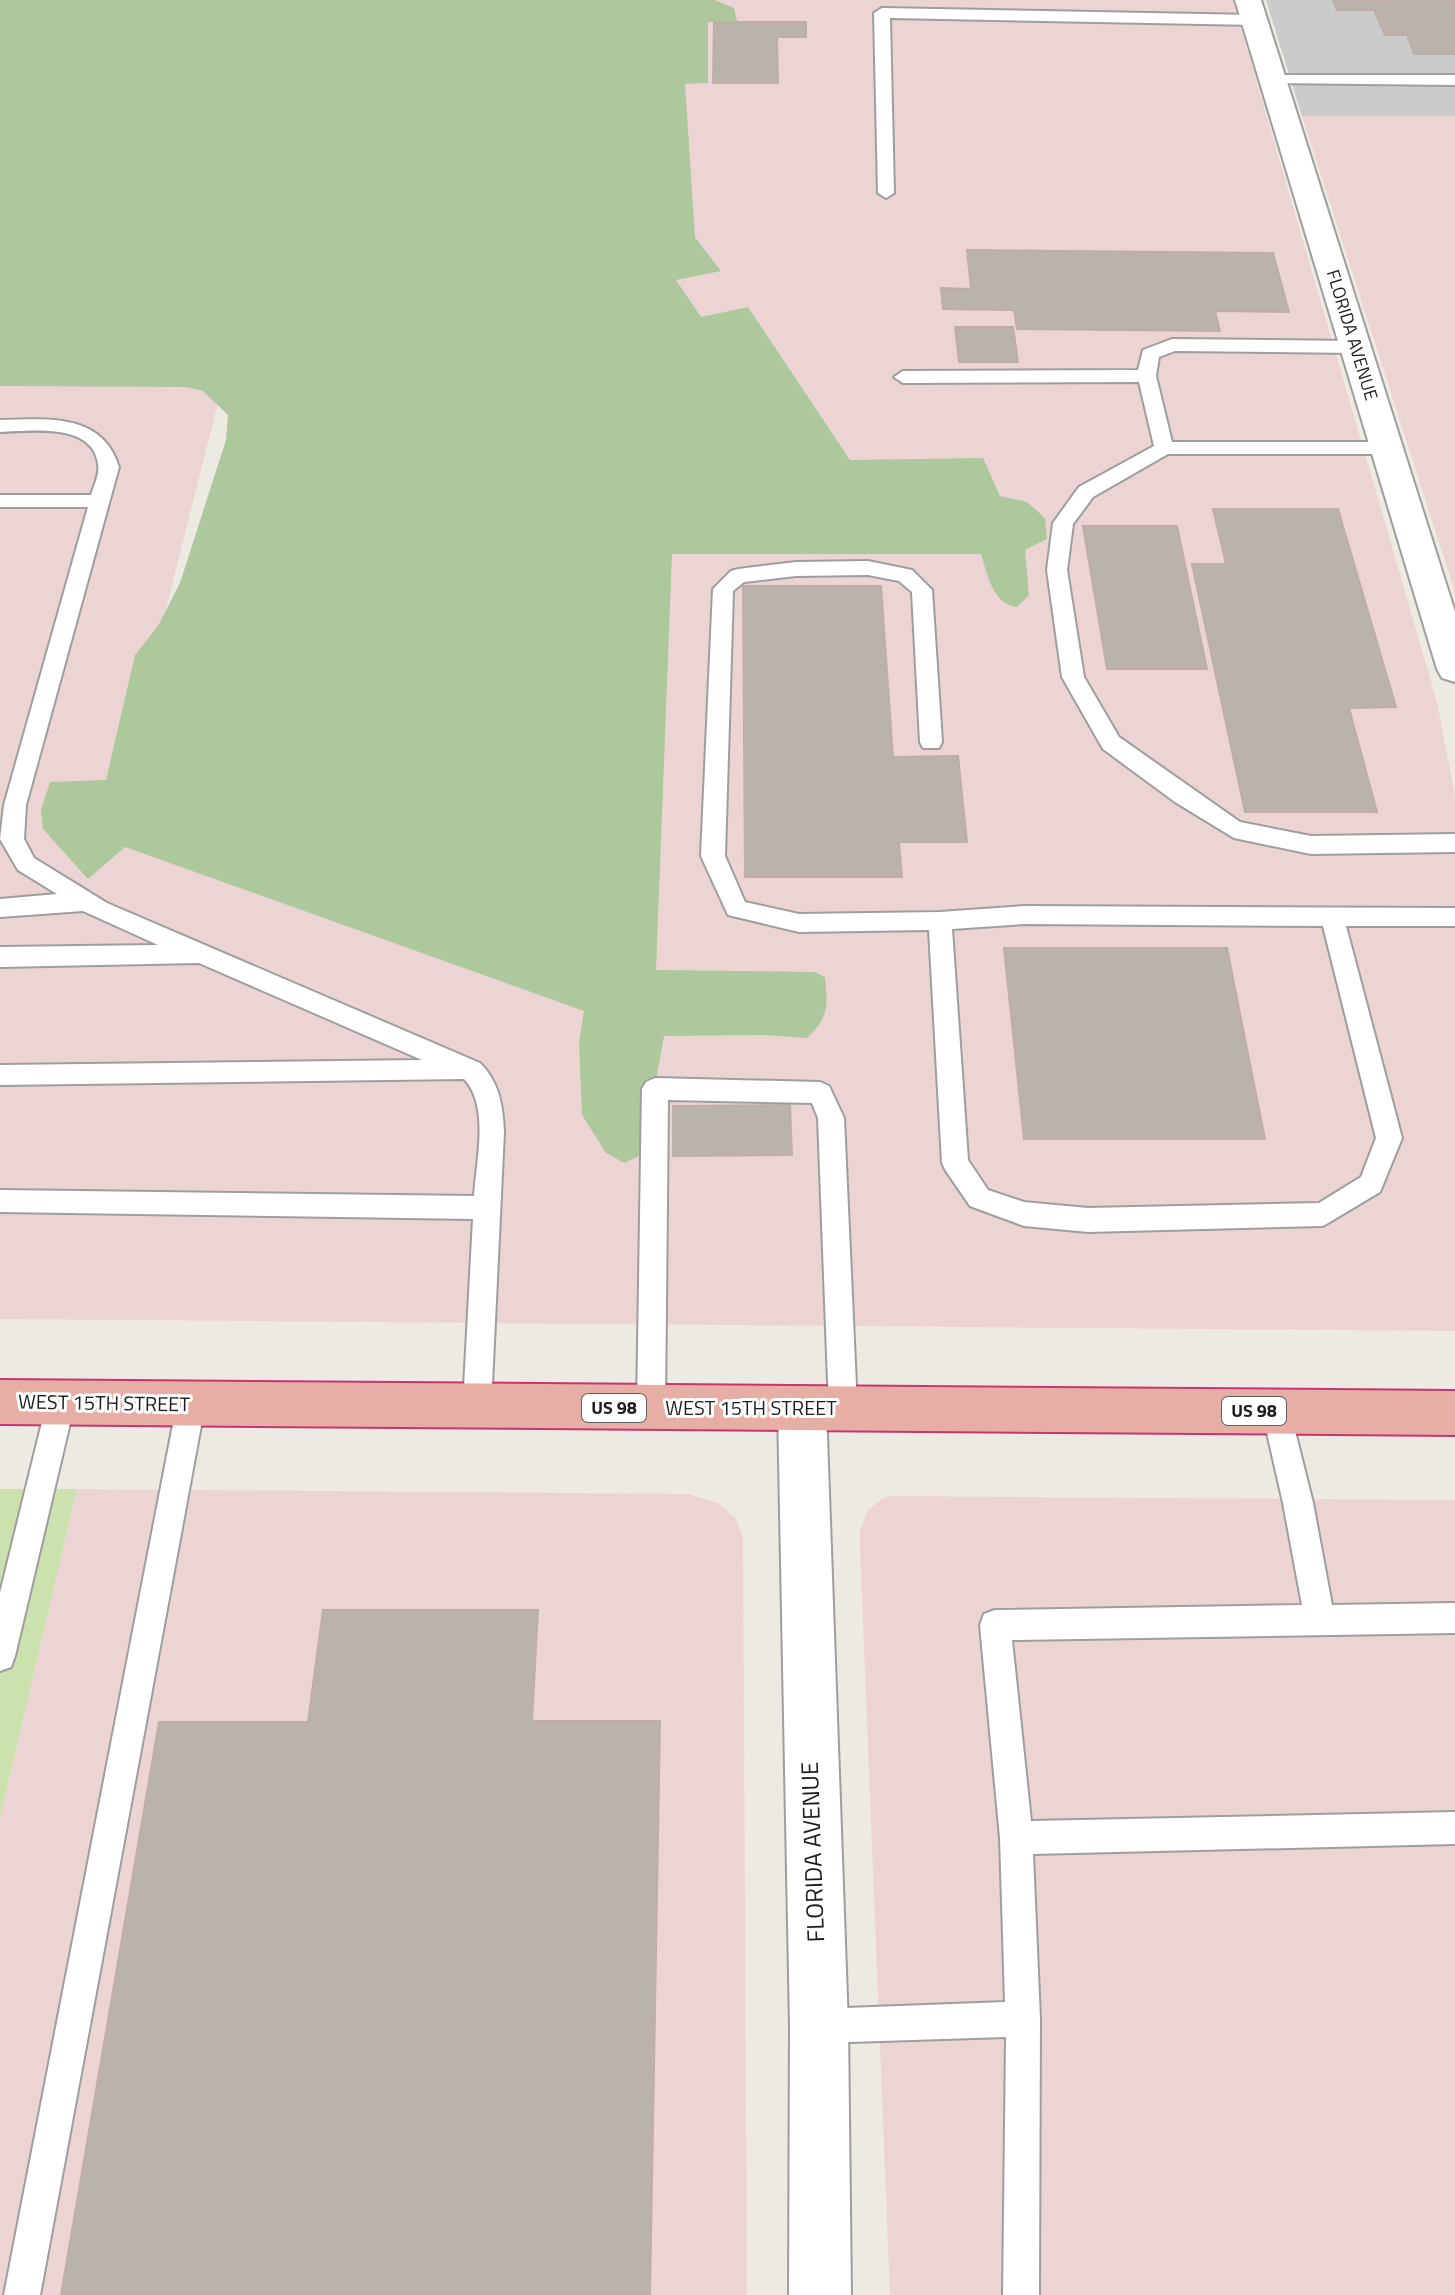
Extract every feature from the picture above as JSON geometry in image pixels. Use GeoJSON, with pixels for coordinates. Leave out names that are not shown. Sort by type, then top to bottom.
{"type":"FeatureCollection","features":[{"type":"Feature","properties":{"kind":"highway","name":"WEST 15TH STREET"},"geometry":{"type":"LineString","coordinates":[[0,1402],[1455,1413]]}},
{"type":"Feature","properties":{"kind":"street","name":"FLORIDA AVENUE"},"geometry":{"type":"LineString","coordinates":[[1251,10],[1455,669]]}},
{"type":"Feature","properties":{"kind":"street","name":"FLORIDA AVENUE"},"geometry":{"type":"LineString","coordinates":[[820,2295],[822,1408]]}},
{"type":"Feature","properties":{"kind":"lane"},"geometry":{"type":"LineString","coordinates":[[886,193],[882,13],[1251,10]]}},
{"type":"Feature","properties":{"kind":"lane"},"geometry":{"type":"LineString","coordinates":[[1273,80],[1455,80]]}},
{"type":"Feature","properties":{"kind":"lane"},"geometry":{"type":"LineString","coordinates":[[1164,448],[1147,376],[1150,354],[1172,345],[1355,347]]}},
{"type":"Feature","properties":{"kind":"lane"},"geometry":{"type":"LineString","coordinates":[[903,377],[1147,376]]}},
{"type":"Feature","properties":{"kind":"lane"},"geometry":{"type":"LineString","coordinates":[[0,426],[56,427],[84,434],[103,448],[109,467],[8,807],[12,839],[26,864],[99,909],[471,1070],[482,1080],[490,1102],[477,1406]]}},
{"type":"Feature","properties":{"kind":"lane"},"geometry":{"type":"LineString","coordinates":[[1387,448],[1164,448],[1086,492],[1063,523],[1057,570],[1073,677],[1111,743],[1234,829],[1311,845],[1455,843]]}},
{"type":"Feature","properties":{"kind":"lane"},"geometry":{"type":"LineString","coordinates":[[0,501],[99,501]]}},
{"type":"Feature","properties":{"kind":"lane"},"geometry":{"type":"LineString","coordinates":[[931,742],[922,590],[905,575],[868,568],[796,569],[738,576],[723,589],[713,856],[736,909],[799,923],[940,921],[1024,915],[1455,917]]}},
{"type":"Feature","properties":{"kind":"lane"},"geometry":{"type":"LineString","coordinates":[[0,908],[89,901]]}},
{"type":"Feature","properties":{"kind":"lane"},"geometry":{"type":"LineString","coordinates":[[940,921],[955,1163],[979,1198],[1024,1214],[1088,1220],[1323,1214],[1371,1184],[1389,1138],[1332,916]]}},
{"type":"Feature","properties":{"kind":"lane"},"geometry":{"type":"LineString","coordinates":[[0,957],[207,954]]}},
{"type":"Feature","properties":{"kind":"lane"},"geometry":{"type":"LineString","coordinates":[[0,1075],[471,1070]]}},
{"type":"Feature","properties":{"kind":"lane"},"geometry":{"type":"LineString","coordinates":[[651,1408],[655,1089],[820,1093],[831,1118],[822,1408]]}},
{"type":"Feature","properties":{"kind":"lane"},"geometry":{"type":"LineString","coordinates":[[0,1201],[485,1208]]}},
{"type":"Feature","properties":{"kind":"lane"},"geometry":{"type":"LineString","coordinates":[[0,1656],[61,1402]]}},
{"type":"Feature","properties":{"kind":"lane"},"geometry":{"type":"LineString","coordinates":[[22,2295],[191,1404]]}},
{"type":"Feature","properties":{"kind":"lane"},"geometry":{"type":"LineString","coordinates":[[1276,1411],[1298,1503],[1320,1620]]}},
{"type":"Feature","properties":{"kind":"lane"},"geometry":{"type":"LineString","coordinates":[[1021,2295],[1023,2019],[1016,1838],[995,1625],[1455,1618]]}},
{"type":"Feature","properties":{"kind":"lane"},"geometry":{"type":"LineString","coordinates":[[1016,1838],[1455,1828]]}},
{"type":"Feature","properties":{"kind":"lane"},"geometry":{"type":"LineString","coordinates":[[819,2026],[1023,2019]]}},
{"type":"Feature","properties":{"kind":"shaded area"},"geometry":{"type":"Polygon","coordinates":[[[669,0],[1233,0],[1437,702],[1455,796],[1455,1331],[0,1319],[0,371],[226,371],[114,814],[669,0]]]}},
{"type":"Feature","properties":{"kind":"shaded area"},"geometry":{"type":"Polygon","coordinates":[[[1266,0],[1455,0],[1455,116],[1302,116],[1266,0]]]}},
{"type":"Feature","properties":{"kind":"shaded area"},"geometry":{"type":"Polygon","coordinates":[[[1302,116],[1455,116],[1455,592],[1302,116]]]}},
{"type":"Feature","properties":{"kind":"shaded area"},"geometry":{"type":"Polygon","coordinates":[[[77,1489],[688,1494],[718,1503],[736,1519],[743,1538],[747,2295],[0,2295],[0,1818],[77,1489]]]}},
{"type":"Feature","properties":{"kind":"shaded area"},"geometry":{"type":"Polygon","coordinates":[[[890,1496],[1455,1500],[1455,2295],[890,2295],[860,1530],[868,1510],[890,1496]]]}},
{"type":"Feature","properties":{"kind":"green space"},"geometry":{"type":"Polygon","coordinates":[[[0,0],[715,0],[734,8],[737,21],[708,22],[708,83],[685,84],[695,237],[721,271],[676,280],[701,317],[748,307],[850,460],[983,458],[1000,496],[1027,502],[1045,518],[1047,539],[1025,550],[1029,595],[1017,607],[1002,601],[997,594],[981,554],[672,554],[656,970],[815,972],[825,977],[826,1004],[820,1024],[807,1038],[664,1036],[647,1130],[639,1156],[624,1163],[606,1153],[582,1115],[579,1043],[584,1011],[125,847],[88,879],[43,829],[41,810],[50,782],[106,780],[135,655],[158,626],[180,583],[226,440],[228,415],[203,391],[186,387],[0,386],[0,0]]]}},
{"type":"Feature","properties":{"kind":"green space"},"geometry":{"type":"Polygon","coordinates":[[[0,1489],[77,1489],[0,1818],[0,1489]]]}},
{"type":"Feature","properties":{"kind":"building"},"geometry":{"type":"Polygon","coordinates":[[[1333,0],[1455,0],[1455,54],[1414,54],[1407,35],[1385,35],[1374,10],[1337,10],[1333,0]]]}},
{"type":"Feature","properties":{"kind":"building"},"geometry":{"type":"Polygon","coordinates":[[[714,22],[806,22],[806,37],[777,37],[778,83],[713,83],[714,22]]]}},
{"type":"Feature","properties":{"kind":"building"},"geometry":{"type":"Polygon","coordinates":[[[967,250],[1273,253],[1289,312],[1215,311],[1220,331],[1017,329],[1014,310],[943,309],[941,288],[971,289],[967,250]]]}},
{"type":"Feature","properties":{"kind":"building"},"geometry":{"type":"Polygon","coordinates":[[[955,327],[1013,327],[1018,362],[959,362],[955,327]]]}},
{"type":"Feature","properties":{"kind":"building"},"geometry":{"type":"Polygon","coordinates":[[[1213,509],[1338,509],[1396,707],[1349,708],[1377,812],[1245,812],[1192,564],[1226,564],[1213,509]]]}},
{"type":"Feature","properties":{"kind":"building"},"geometry":{"type":"Polygon","coordinates":[[[1083,526],[1177,526],[1207,669],[1107,669],[1083,526]]]}},
{"type":"Feature","properties":{"kind":"building"},"geometry":{"type":"Polygon","coordinates":[[[743,586],[881,586],[893,757],[958,756],[967,842],[899,842],[902,877],[745,877],[743,586]]]}},
{"type":"Feature","properties":{"kind":"building"},"geometry":{"type":"Polygon","coordinates":[[[1004,948],[1227,948],[1265,1139],[1024,1139],[1004,948]]]}},
{"type":"Feature","properties":{"kind":"building"},"geometry":{"type":"Polygon","coordinates":[[[790,1105],[792,1155],[673,1156],[673,1106],[790,1105]]]}},
{"type":"Feature","properties":{"kind":"building"},"geometry":{"type":"Polygon","coordinates":[[[323,1610],[538,1610],[532,1721],[660,1721],[650,2295],[61,2295],[159,1722],[308,1722],[323,1610]]]}}]}
